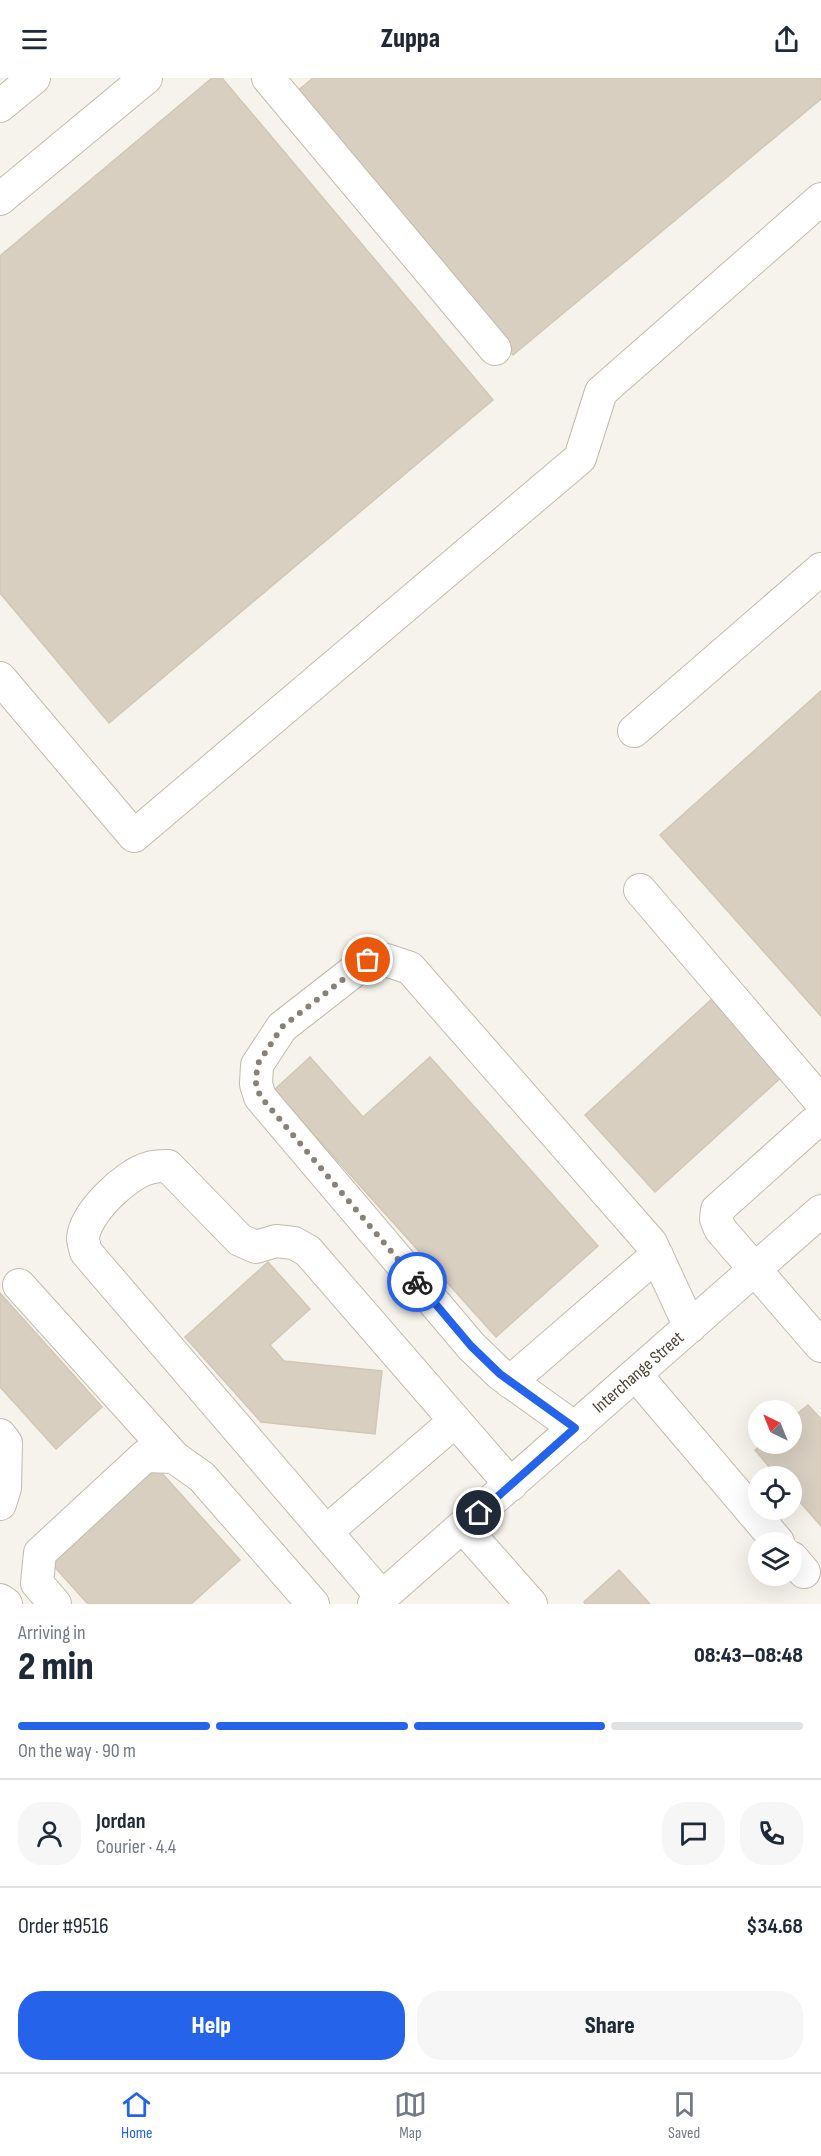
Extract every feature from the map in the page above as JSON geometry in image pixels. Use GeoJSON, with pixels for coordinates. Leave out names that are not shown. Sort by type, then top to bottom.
{"type":"FeatureCollection","features":[{"type":"Feature","properties":{"kind":"street"},"geometry":{"type":"LineString","coordinates":[[0,106],[34,78]]}},
{"type":"Feature","properties":{"kind":"street"},"geometry":{"type":"LineString","coordinates":[[0,199],[146,78]]}},
{"type":"Feature","properties":{"kind":"street"},"geometry":{"type":"LineString","coordinates":[[268,78],[495,349]]}},
{"type":"Feature","properties":{"kind":"street"},"geometry":{"type":"LineString","coordinates":[[0,678],[134,836],[580,458],[601,392],[821,199]]}},
{"type":"Feature","properties":{"kind":"street"},"geometry":{"type":"LineString","coordinates":[[634,731],[821,568]]}},
{"type":"Feature","properties":{"kind":"street"},"geometry":{"type":"LineString","coordinates":[[640,890],[821,1102]]}},
{"type":"Feature","properties":{"kind":"street"},"geometry":{"type":"LineString","coordinates":[[575,1428],[510,1382],[471,1346],[260,1096],[256,1084],[257,1065],[282,1027],[368,960],[386,960],[410,968],[651,1243],[690,1327]]}},
{"type":"Feature","properties":{"kind":"street"},"geometry":{"type":"LineString","coordinates":[[820,1342],[754,1270],[720,1229],[716,1219],[717,1210],[813,1124],[821,1121]]}},
{"type":"Feature","properties":{"kind":"street"},"geometry":{"type":"LineString","coordinates":[[378,1601],[326,1532],[86,1252],[83,1239],[88,1223],[102,1201],[128,1180],[148,1168],[168,1166],[240,1240],[256,1247],[276,1241],[294,1243],[308,1251],[511,1485]]}},
{"type":"Feature","properties":{"kind":"street","name":"Interchange Street"},"geometry":{"type":"LineString","coordinates":[[378,1601],[821,1211]]}},
{"type":"Feature","properties":{"kind":"street"},"geometry":{"type":"LineString","coordinates":[[510,1382],[657,1255]]}},
{"type":"Feature","properties":{"kind":"street"},"geometry":{"type":"LineString","coordinates":[[19,1285],[174,1457],[202,1477],[314,1604]]}},
{"type":"Feature","properties":{"kind":"street"},"geometry":{"type":"LineString","coordinates":[[636,1375],[769,1532]]}},
{"type":"Feature","properties":{"kind":"street"},"geometry":{"type":"LineString","coordinates":[[326,1532],[455,1421]]}},
{"type":"Feature","properties":{"kind":"street"},"geometry":{"type":"LineString","coordinates":[[0,1435],[6,1443],[5,1488],[0,1504]]}},
{"type":"Feature","properties":{"kind":"street"},"geometry":{"type":"LineString","coordinates":[[55,1604],[37,1583],[40,1553],[145,1456],[174,1457]]}},
{"type":"Feature","properties":{"kind":"street"},"geometry":{"type":"LineString","coordinates":[[463,1527],[531,1604]]}},
{"type":"Feature","properties":{"kind":"street"},"geometry":{"type":"LineString","coordinates":[[0,1600],[6,1604]]}},
{"type":"Feature","properties":{"kind":"building"},"geometry":{"type":"Polygon","coordinates":[[[212,78],[222,78],[493,400],[109,723],[0,593],[0,256],[212,78]]]}},
{"type":"Feature","properties":{"kind":"building"},"geometry":{"type":"Polygon","coordinates":[[[313,78],[821,78],[821,99],[513,355],[296,92],[313,78]]]}},
{"type":"Feature","properties":{"kind":"building"},"geometry":{"type":"Polygon","coordinates":[[[821,691],[821,1016],[660,835],[821,691]]]}},
{"type":"Feature","properties":{"kind":"building"},"geometry":{"type":"Polygon","coordinates":[[[714,997],[785,1074],[655,1192],[585,1115],[714,997]]]}},
{"type":"Feature","properties":{"kind":"building"},"geometry":{"type":"Polygon","coordinates":[[[310,1057],[363,1117],[430,1057],[598,1246],[496,1337],[274,1090],[310,1057]]]}},
{"type":"Feature","properties":{"kind":"building"},"geometry":{"type":"Polygon","coordinates":[[[268,1262],[310,1309],[270,1345],[284,1361],[382,1371],[375,1434],[261,1422],[185,1337],[268,1262]]]}},
{"type":"Feature","properties":{"kind":"building"},"geometry":{"type":"Polygon","coordinates":[[[0,1293],[102,1407],[56,1449],[0,1387],[0,1293]]]}},
{"type":"Feature","properties":{"kind":"building"},"geometry":{"type":"Polygon","coordinates":[[[808,1405],[821,1419],[821,1526],[802,1504],[802,1466],[769,1466],[758,1454],[802,1454],[802,1410],[808,1405]]]}},
{"type":"Feature","properties":{"kind":"building"},"geometry":{"type":"Polygon","coordinates":[[[151,1461],[240,1560],[191,1604],[88,1604],[51,1563],[151,1461]]]}},
{"type":"Feature","properties":{"kind":"building"},"geometry":{"type":"Polygon","coordinates":[[[619,1570],[650,1604],[585,1604],[584,1602],[619,1570]]]}},
{"type":"Feature","properties":{"kind":"way so far"},"geometry":{"type":"LineString","coordinates":[[368,960],[282,1027],[257,1065],[256,1084],[260,1096],[417,1282]]}},
{"type":"Feature","properties":{"kind":"route"},"geometry":{"type":"LineString","coordinates":[[417,1282],[471,1346],[500,1374],[575,1428],[479,1513]]}}]}
